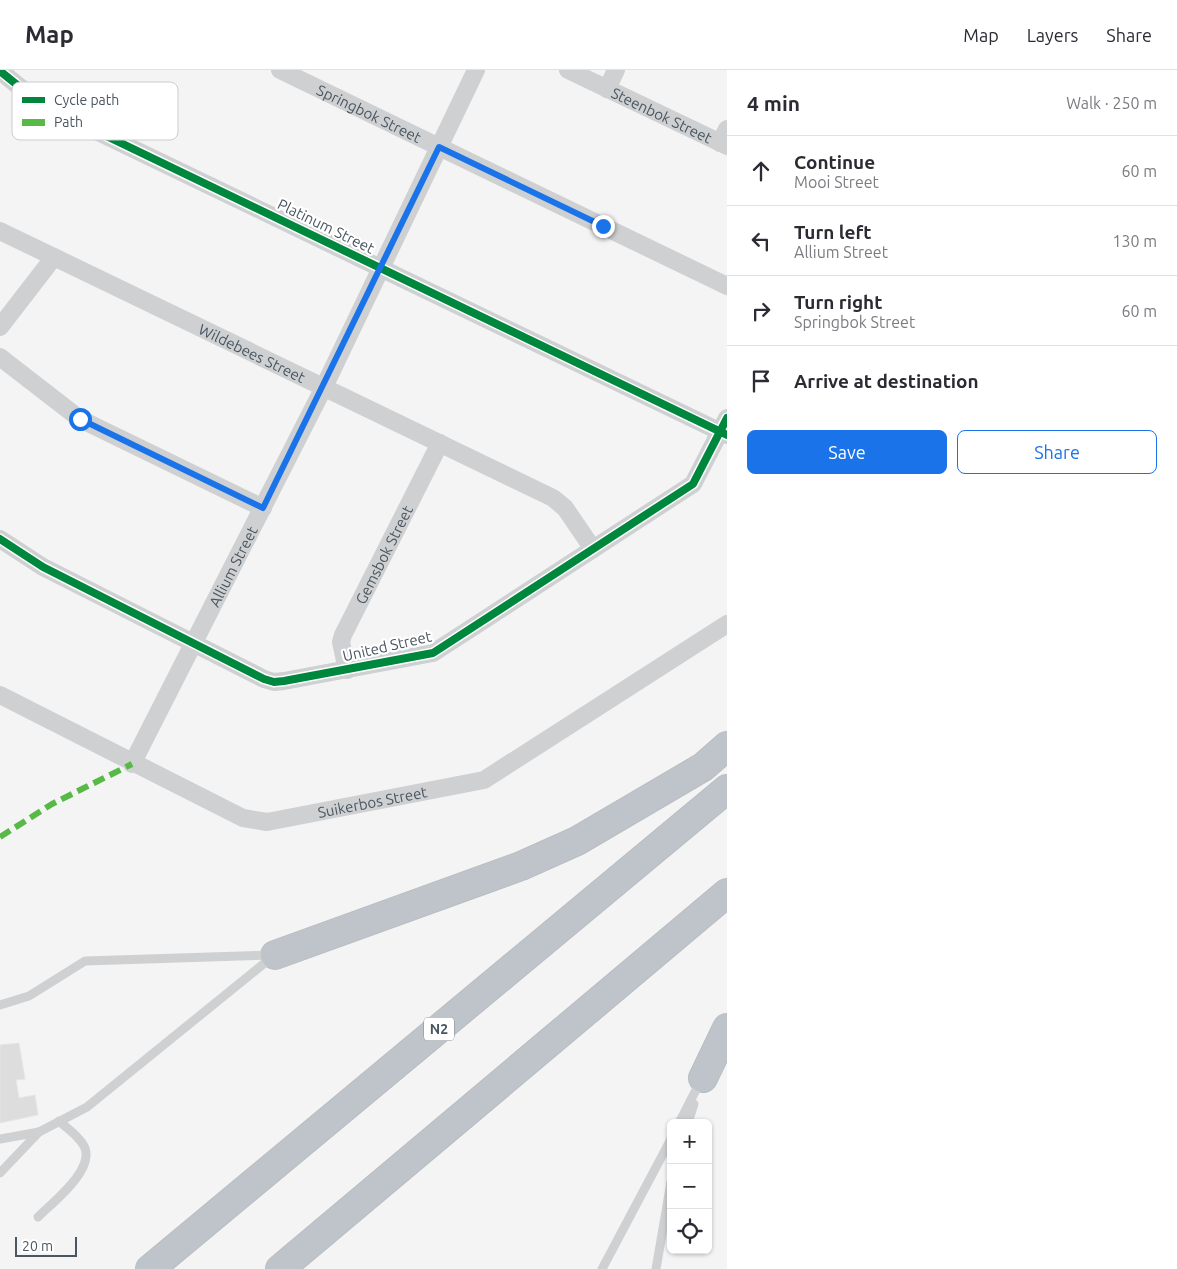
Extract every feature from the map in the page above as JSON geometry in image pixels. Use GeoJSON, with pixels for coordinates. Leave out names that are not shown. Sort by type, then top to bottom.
{"type":"FeatureCollection","features":[{"type":"Feature","properties":{"kind":"highway"},"geometry":{"type":"LineString","coordinates":[[275,955],[521,866],[577,841],[703,767],[727,746]]}},
{"type":"Feature","properties":{"kind":"highway","name":"N2"},"geometry":{"type":"LineString","coordinates":[[150,1269],[727,789]]}},
{"type":"Feature","properties":{"kind":"highway"},"geometry":{"type":"LineString","coordinates":[[280,1269],[727,893]]}},
{"type":"Feature","properties":{"kind":"highway"},"geometry":{"type":"LineString","coordinates":[[703,1078],[727,1028]]}},
{"type":"Feature","properties":{"kind":"street","name":"Springbok Street"},"geometry":{"type":"LineString","coordinates":[[280,70],[727,286]]}},
{"type":"Feature","properties":{"kind":"street","name":"Allium Street"},"geometry":{"type":"LineString","coordinates":[[132,764],[324,387],[476,70]]}},
{"type":"Feature","properties":{"kind":"street","name":"Steenbok Street"},"geometry":{"type":"LineString","coordinates":[[568,70],[607,89],[725,139]]}},
{"type":"Feature","properties":{"kind":"street"},"geometry":{"type":"LineString","coordinates":[[607,89],[616,70]]}},
{"type":"Feature","properties":{"kind":"street","name":"Platinum Street"},"geometry":{"type":"LineString","coordinates":[[0,72],[13,82]]}},
{"type":"Feature","properties":{"kind":"street","name":"Platinum Street"},"geometry":{"type":"LineString","coordinates":[[115,140],[381,268],[725,428]]}},
{"type":"Feature","properties":{"kind":"street","name":"Wildebees Street"},"geometry":{"type":"LineString","coordinates":[[0,230],[553,498],[565,508],[593,549]]}},
{"type":"Feature","properties":{"kind":"street"},"geometry":{"type":"LineString","coordinates":[[0,327],[54,257]]}},
{"type":"Feature","properties":{"kind":"street"},"geometry":{"type":"LineString","coordinates":[[0,357],[80,419],[263,508]]}},
{"type":"Feature","properties":{"kind":"street","name":"United Street"},"geometry":{"type":"LineString","coordinates":[[0,539],[43,567],[264,679],[274,682],[434,653],[693,484],[725,428]]}},
{"type":"Feature","properties":{"kind":"street","name":"Gemsbok Street"},"geometry":{"type":"LineString","coordinates":[[348,670],[341,642],[343,635],[440,443]]}},
{"type":"Feature","properties":{"kind":"street","name":"Suikerbos Street"},"geometry":{"type":"LineString","coordinates":[[0,695],[132,764],[243,818],[256,822],[267,822],[484,780],[727,624]]}},
{"type":"Feature","properties":{"kind":"lane"},"geometry":{"type":"LineString","coordinates":[[0,1005],[29,996],[85,962],[275,955]]}},
{"type":"Feature","properties":{"kind":"lane"},"geometry":{"type":"LineString","coordinates":[[0,1173],[39,1132],[87,1107],[275,955]]}},
{"type":"Feature","properties":{"kind":"lane"},"geometry":{"type":"LineString","coordinates":[[681,1119],[703,1078]]}},
{"type":"Feature","properties":{"kind":"lane"},"geometry":{"type":"LineString","coordinates":[[689,1119],[703,1078]]}},
{"type":"Feature","properties":{"kind":"lane"},"geometry":{"type":"LineString","coordinates":[[38,1217],[81,1173],[87,1160],[87,1153],[82,1142],[59,1120]]}},
{"type":"Feature","properties":{"kind":"lane"},"geometry":{"type":"LineString","coordinates":[[0,1139],[39,1132]]}},
{"type":"Feature","properties":{"kind":"lane"},"geometry":{"type":"LineString","coordinates":[[602,1269],[667,1147]]}},
{"type":"Feature","properties":{"kind":"lane"},"geometry":{"type":"LineString","coordinates":[[656,1269],[667,1205]]}},
{"type":"Feature","properties":{"kind":"building"},"geometry":{"type":"Polygon","coordinates":[[[19,1043],[25,1079],[16,1080],[19,1098],[35,1095],[38,1115],[0,1123],[0,1045],[19,1043]]]}},
{"type":"Feature","properties":{"kind":"marked path"},"geometry":{"type":"LineString","coordinates":[[0,837],[52,804],[132,764]]}},
{"type":"Feature","properties":{"kind":"cycle path"},"geometry":{"type":"LineString","coordinates":[[0,71],[14,82]]}},
{"type":"Feature","properties":{"kind":"cycle path"},"geometry":{"type":"LineString","coordinates":[[115,140],[727,435]]}},
{"type":"Feature","properties":{"kind":"cycle path"},"geometry":{"type":"LineString","coordinates":[[0,539],[43,567],[264,679],[274,682],[284,681],[433,653],[693,484],[727,418]]}},
{"type":"Feature","properties":{"kind":"route"},"geometry":{"type":"LineString","coordinates":[[80,419],[263,508],[324,387],[439,147],[603,226]]}}]}
